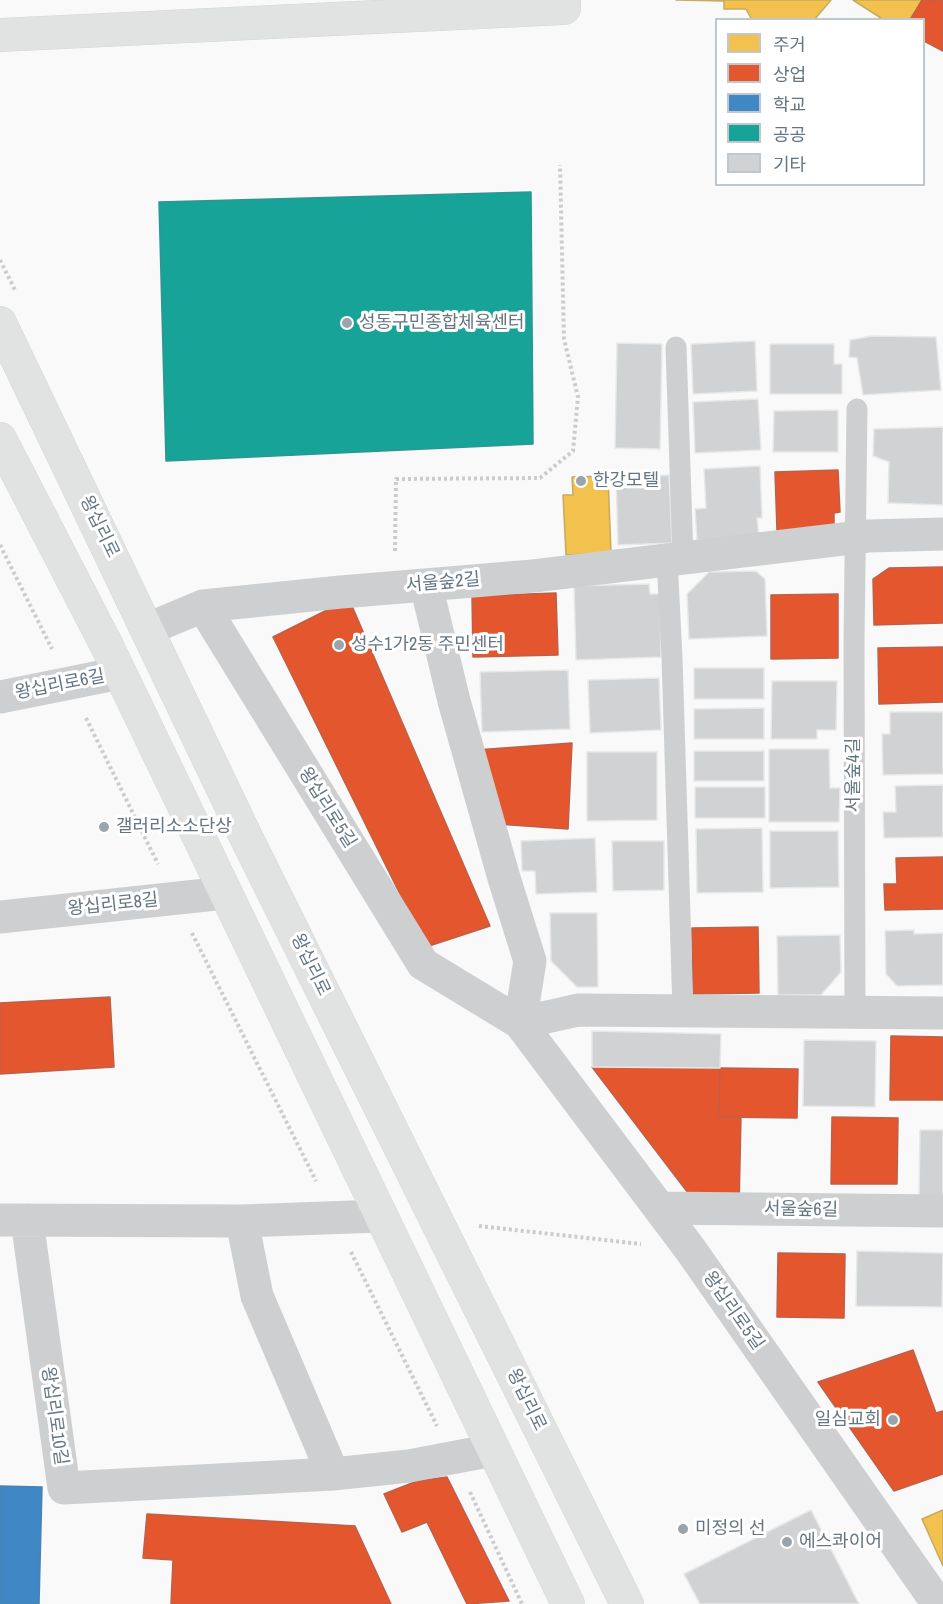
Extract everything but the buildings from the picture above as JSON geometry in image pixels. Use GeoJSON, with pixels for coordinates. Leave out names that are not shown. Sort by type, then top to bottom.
{"type":"FeatureCollection","features":[{"type":"Feature","properties":{"kind":"main road"},"geometry":{"type":"LineString","coordinates":[[0,34],[564,8],[564,0]]}},
{"type":"Feature","properties":{"kind":"main road","name":"왕십리로"},"geometry":{"type":"LineString","coordinates":[[0,323],[246,837],[627,1604]]}},
{"type":"Feature","properties":{"kind":"main road"},"geometry":{"type":"LineString","coordinates":[[0,439],[120,673],[568,1604]]}},
{"type":"Feature","properties":{"kind":"street","name":"서울숲2길"},"geometry":{"type":"LineString","coordinates":[[203,606],[533,576],[856,538],[943,534]]}},
{"type":"Feature","properties":{"kind":"street"},"geometry":{"type":"LineString","coordinates":[[411,586],[457,711],[530,961],[520,1023],[578,1010],[943,1013]]}},
{"type":"Feature","properties":{"kind":"street"},"geometry":{"type":"LineString","coordinates":[[148,629],[203,606]]}},
{"type":"Feature","properties":{"kind":"street","name":"왕십리로5길"},"geometry":{"type":"LineString","coordinates":[[203,606],[423,964],[520,1023],[690,1249],[938,1604]]}},
{"type":"Feature","properties":{"kind":"street","name":"왕십리로6길"},"geometry":{"type":"LineString","coordinates":[[0,697],[120,673]]}},
{"type":"Feature","properties":{"kind":"street","name":"왕십리로8길"},"geometry":{"type":"LineString","coordinates":[[0,917],[225,892]]}},
{"type":"Feature","properties":{"kind":"street","name":"서울숲6길"},"geometry":{"type":"LineString","coordinates":[[660,1208],[943,1211]]}},
{"type":"Feature","properties":{"kind":"street","name":"왕십리로10길"},"geometry":{"type":"LineString","coordinates":[[380,1216],[242,1221],[13,1220],[64,1488],[333,1474],[409,1466],[493,1450]]}},
{"type":"Feature","properties":{"kind":"street"},"geometry":{"type":"LineString","coordinates":[[242,1221],[257,1296],[333,1474]]}},
{"type":"Feature","properties":{"kind":"lane"},"geometry":{"type":"LineString","coordinates":[[676,347],[672,657],[683,1011]]}},
{"type":"Feature","properties":{"kind":"lane"},"geometry":{"type":"LineString","coordinates":[[856,538],[857,409]]}},
{"type":"Feature","properties":{"kind":"lane","name":"서울숲4길"},"geometry":{"type":"LineString","coordinates":[[855,1012],[856,538]]}},
{"type":"Feature","properties":{"kind":"path"},"geometry":{"type":"LineString","coordinates":[[411,586],[396,479],[540,478],[573,451],[578,397],[564,339],[560,165]]}},
{"type":"Feature","properties":{"kind":"path"},"geometry":{"type":"LineString","coordinates":[[0,545],[453,1457],[522,1604]]}},
{"type":"Feature","properties":{"kind":"path"},"geometry":{"type":"LineString","coordinates":[[437,1221],[690,1249]]}},
{"type":"Feature","properties":{"kind":"place","name":"성동구민종합체육센터"},"geometry":{"type":"Point","coordinates":[347,323]}},
{"type":"Feature","properties":{"kind":"place","name":"한강모텔"},"geometry":{"type":"Point","coordinates":[581,481]}},
{"type":"Feature","properties":{"kind":"place","name":"성수1가2동 주민센터"},"geometry":{"type":"Point","coordinates":[339,645]}},
{"type":"Feature","properties":{"kind":"place","name":"갤러리소소단상"},"geometry":{"type":"Point","coordinates":[104,827]}},
{"type":"Feature","properties":{"kind":"place","name":"일심교회"},"geometry":{"type":"Point","coordinates":[893,1420]}},
{"type":"Feature","properties":{"kind":"place","name":"미정의 선"},"geometry":{"type":"Point","coordinates":[683,1529]}},
{"type":"Feature","properties":{"kind":"place","name":"에스콰이어"},"geometry":{"type":"Point","coordinates":[787,1542]}}]}
